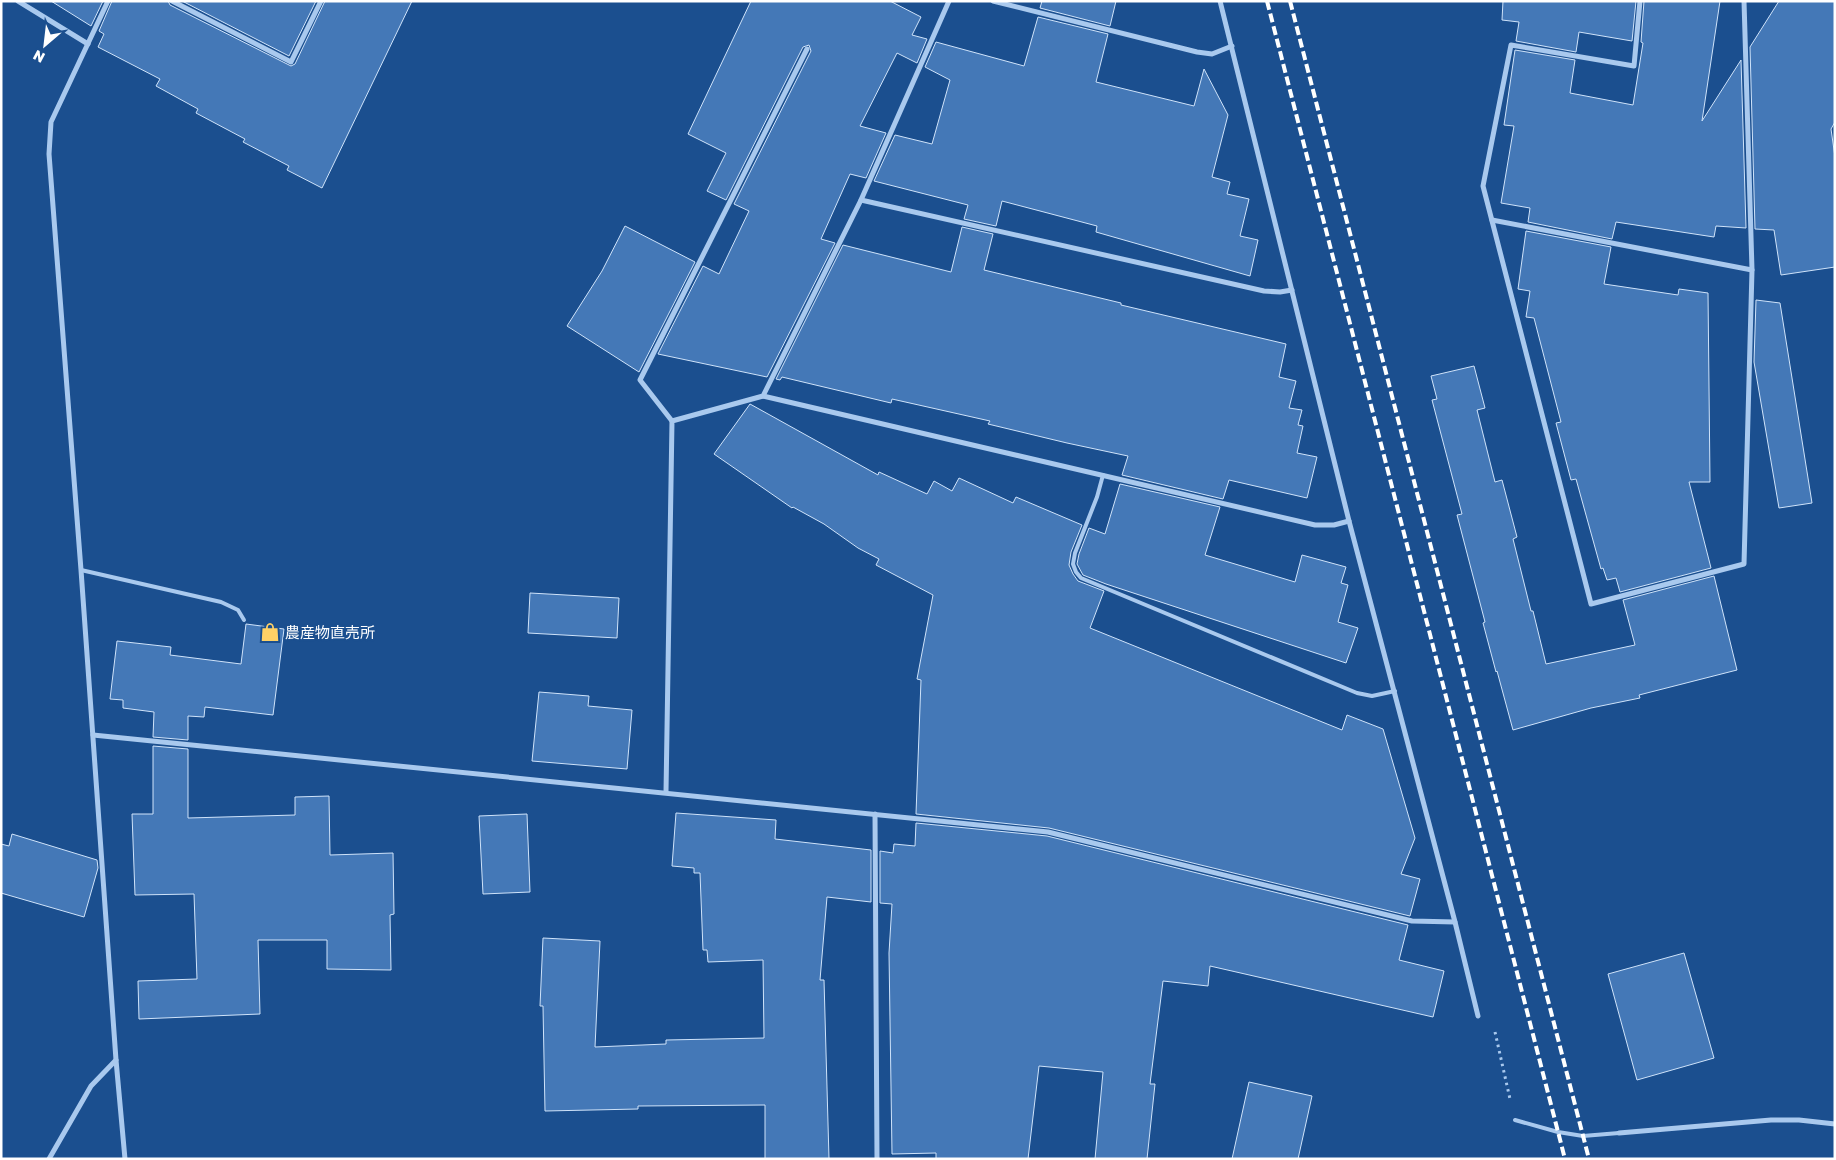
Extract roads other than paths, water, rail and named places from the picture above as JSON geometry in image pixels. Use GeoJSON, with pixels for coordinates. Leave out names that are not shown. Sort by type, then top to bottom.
{"type":"FeatureCollection","features":[{"type":"Feature","properties":{"kind":"street"},"geometry":{"type":"LineString","coordinates":[[18,1],[88,44]]}},
{"type":"Feature","properties":{"kind":"street"},"geometry":{"type":"LineString","coordinates":[[108,1],[51,122],[49,154],[116,1060],[125,1159]]}},
{"type":"Feature","properties":{"kind":"street"},"geometry":{"type":"LineString","coordinates":[[172,1],[291,62],[321,1]]}},
{"type":"Feature","properties":{"kind":"street"},"geometry":{"type":"LineString","coordinates":[[763,396],[861,200],[950,1]]}},
{"type":"Feature","properties":{"kind":"street"},"geometry":{"type":"LineString","coordinates":[[993,1],[1197,52],[1212,54],[1232,46]]}},
{"type":"Feature","properties":{"kind":"street"},"geometry":{"type":"LineString","coordinates":[[1220,1],[1349,521],[1456,922],[1478,1016]]}},
{"type":"Feature","properties":{"kind":"street"},"geometry":{"type":"LineString","coordinates":[[1640,1],[1634,66],[1511,45],[1483,186],[1591,604],[1744,564],[1752,270],[1744,1]]}},
{"type":"Feature","properties":{"kind":"street"},"geometry":{"type":"LineString","coordinates":[[666,792],[672,421],[640,380],[807,49]]}},
{"type":"Feature","properties":{"kind":"street"},"geometry":{"type":"LineString","coordinates":[[861,200],[1264,291],[1280,292],[1292,290]]}},
{"type":"Feature","properties":{"kind":"street"},"geometry":{"type":"LineString","coordinates":[[1492,220],[1752,270]]}},
{"type":"Feature","properties":{"kind":"street"},"geometry":{"type":"LineString","coordinates":[[672,421],[763,396],[1315,525],[1334,525],[1349,521]]}},
{"type":"Feature","properties":{"kind":"street"},"geometry":{"type":"LineString","coordinates":[[93,735],[1048,832],[1412,921],[1456,922]]}},
{"type":"Feature","properties":{"kind":"street"},"geometry":{"type":"LineString","coordinates":[[875,814],[878,1159]]}},
{"type":"Feature","properties":{"kind":"street"},"geometry":{"type":"LineString","coordinates":[[49,1159],[91,1086],[116,1060]]}},
{"type":"Feature","properties":{"kind":"street"},"geometry":{"type":"LineString","coordinates":[[1619,1133],[1771,1120],[1799,1120],[1835,1124]]}},
{"type":"Feature","properties":{"kind":"lane"},"geometry":{"type":"LineString","coordinates":[[1103,475],[1097,497],[1075,553],[1073,564],[1081,578],[1357,693],[1372,696],[1394,692]]}},
{"type":"Feature","properties":{"kind":"lane"},"geometry":{"type":"LineString","coordinates":[[81,570],[221,602],[238,610],[244,620]]}},
{"type":"Feature","properties":{"kind":"lane"},"geometry":{"type":"LineString","coordinates":[[1515,1120],[1558,1132],[1583,1136],[1619,1133]]}},
{"type":"Feature","properties":{"kind":"railway"},"geometry":{"type":"LineString","coordinates":[[1267,1],[1565,1159]]}},
{"type":"Feature","properties":{"kind":"railway"},"geometry":{"type":"LineString","coordinates":[[1290,1],[1589,1159]]}},
{"type":"Feature","properties":{"kind":"place","name":"農産物直売所"},"geometry":{"type":"Point","coordinates":[270,632]}}]}
